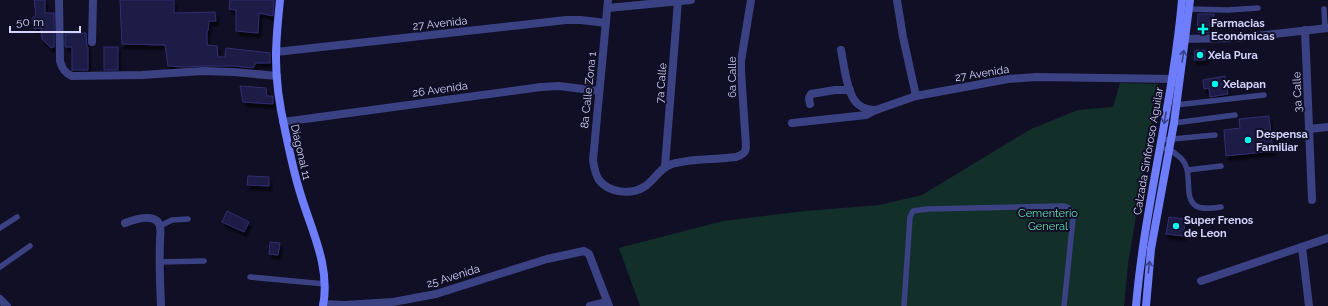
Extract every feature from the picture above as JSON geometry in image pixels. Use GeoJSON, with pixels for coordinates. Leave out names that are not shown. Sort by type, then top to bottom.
{"type":"FeatureCollection","features":[{"type":"Feature","properties":{"kind":"main road","name":"Diagonal 11"},"geometry":{"type":"LineString","coordinates":[[280,0],[276,52],[277,76],[283,122],[298,188],[320,249],[324,268],[325,284],[323,305]]}},
{"type":"Feature","properties":{"kind":"main road","name":"Calzada Sinforoso Aguilar"},"geometry":{"type":"LineString","coordinates":[[1136,306],[1148,216],[1160,149],[1186,38],[1185,9],[1182,0]]}},
{"type":"Feature","properties":{"kind":"main road","name":"Calzada Sinforoso Aguilar"},"geometry":{"type":"LineString","coordinates":[[1146,306],[1151,249],[1174,123],[1176,105],[1177,40],[1185,9],[1190,0]]}},
{"type":"Feature","properties":{"kind":"street"},"geometry":{"type":"LineString","coordinates":[[59,0],[60,62],[62,68],[72,76],[142,75],[208,71],[277,76]]}},
{"type":"Feature","properties":{"kind":"street"},"geometry":{"type":"LineString","coordinates":[[92,0],[92,42]]}},
{"type":"Feature","properties":{"kind":"street"},"geometry":{"type":"LineString","coordinates":[[608,4],[691,0]]}},
{"type":"Feature","properties":{"kind":"street","name":"6a Calle"},"geometry":{"type":"LineString","coordinates":[[666,166],[685,161],[736,157],[744,153],[746,146],[741,61],[751,0]]}},
{"type":"Feature","properties":{"kind":"street"},"geometry":{"type":"LineString","coordinates":[[897,0],[903,37],[916,96]]}},
{"type":"Feature","properties":{"kind":"street","name":"7a Calle"},"geometry":{"type":"LineString","coordinates":[[666,166],[678,1]]}},
{"type":"Feature","properties":{"kind":"street","name":"8a Calle Zona 1"},"geometry":{"type":"LineString","coordinates":[[608,4],[593,160],[594,168],[605,186],[621,191],[631,191],[646,186],[666,166]]}},
{"type":"Feature","properties":{"kind":"street","name":"27 Avenida"},"geometry":{"type":"LineString","coordinates":[[276,52],[566,20],[606,23]]}},
{"type":"Feature","properties":{"kind":"street"},"geometry":{"type":"LineString","coordinates":[[1177,40],[1186,38],[1238,38],[1326,28]]}},
{"type":"Feature","properties":{"kind":"street","name":"3a Calle"},"geometry":{"type":"LineString","coordinates":[[1305,30],[1312,200]]}},
{"type":"Feature","properties":{"kind":"street"},"geometry":{"type":"LineString","coordinates":[[841,50],[850,90],[855,102],[865,109],[876,110]]}},
{"type":"Feature","properties":{"kind":"street","name":"27 Avenida"},"geometry":{"type":"LineString","coordinates":[[792,123],[858,117],[871,114],[876,110],[916,96],[988,82],[1027,77],[1176,79]]}},
{"type":"Feature","properties":{"kind":"street","name":"26 Avenida"},"geometry":{"type":"LineString","coordinates":[[283,122],[541,87],[559,86],[600,90]]}},
{"type":"Feature","properties":{"kind":"street"},"geometry":{"type":"LineString","coordinates":[[810,104],[809,98],[811,94],[835,90],[850,90]]}},
{"type":"Feature","properties":{"kind":"street"},"geometry":{"type":"LineString","coordinates":[[1309,129],[1328,127]]}},
{"type":"Feature","properties":{"kind":"street"},"geometry":{"type":"LineString","coordinates":[[125,223],[133,220],[151,219],[156,221],[160,226],[159,262],[161,306]]}},
{"type":"Feature","properties":{"kind":"street"},"geometry":{"type":"LineString","coordinates":[[1201,281],[1328,238]]}},
{"type":"Feature","properties":{"kind":"street"},"geometry":{"type":"LineString","coordinates":[[1302,247],[1309,306]]}},
{"type":"Feature","properties":{"kind":"street","name":"25 Avenida"},"geometry":{"type":"LineString","coordinates":[[323,305],[345,306],[393,304],[442,292],[547,259],[584,251],[589,254],[608,304]]}},
{"type":"Feature","properties":{"kind":"street"},"geometry":{"type":"LineString","coordinates":[[0,299],[7,306]]}},
{"type":"Feature","properties":{"kind":"street"},"geometry":{"type":"LineString","coordinates":[[590,306],[608,304]]}},
{"type":"Feature","properties":{"kind":"lane"},"geometry":{"type":"LineString","coordinates":[[1185,9],[1228,10],[1258,8]]}},
{"type":"Feature","properties":{"kind":"lane"},"geometry":{"type":"LineString","coordinates":[[1324,9],[1326,28]]}},
{"type":"Feature","properties":{"kind":"lane"},"geometry":{"type":"LineString","coordinates":[[1176,105],[1264,95]]}},
{"type":"Feature","properties":{"kind":"lane"},"geometry":{"type":"LineString","coordinates":[[1174,123],[1235,115]]}},
{"type":"Feature","properties":{"kind":"lane"},"geometry":{"type":"LineString","coordinates":[[1162,140],[1215,135]]}},
{"type":"Feature","properties":{"kind":"lane"},"geometry":{"type":"LineString","coordinates":[[1160,149],[1170,150],[1183,159],[1189,175],[1189,193],[1191,200],[1195,205],[1206,208],[1221,207]]}},
{"type":"Feature","properties":{"kind":"lane"},"geometry":{"type":"LineString","coordinates":[[1188,170],[1221,166]]}},
{"type":"Feature","properties":{"kind":"lane"},"geometry":{"type":"LineString","coordinates":[[904,306],[910,217],[912,211],[927,209],[1063,206],[1071,210],[1073,219],[1064,306]]}},
{"type":"Feature","properties":{"kind":"lane"},"geometry":{"type":"LineString","coordinates":[[0,228],[17,217]]}},
{"type":"Feature","properties":{"kind":"lane"},"geometry":{"type":"LineString","coordinates":[[160,226],[172,220],[188,219]]}},
{"type":"Feature","properties":{"kind":"lane"},"geometry":{"type":"LineString","coordinates":[[0,266],[30,246]]}},
{"type":"Feature","properties":{"kind":"lane"},"geometry":{"type":"LineString","coordinates":[[159,262],[204,261]]}},
{"type":"Feature","properties":{"kind":"lane"},"geometry":{"type":"LineString","coordinates":[[250,277],[325,284]]}},
{"type":"Feature","properties":{"kind":"green space","name":"Cementerio General"},"geometry":{"type":"Polygon","coordinates":[[[1120,83],[1158,84],[1128,264],[1124,306],[640,306],[619,248],[723,221],[805,211],[879,205],[922,195],[1031,129],[1078,110],[1113,107],[1120,83]]]}},
{"type":"Feature","properties":{"kind":"building"},"geometry":{"type":"Polygon","coordinates":[[[34,0],[45,0],[45,13],[54,13],[54,47],[51,48],[42,39],[41,28],[34,29],[32,18],[36,15],[34,0]]]}},
{"type":"Feature","properties":{"kind":"building"},"geometry":{"type":"Polygon","coordinates":[[[120,0],[174,0],[174,13],[215,12],[216,21],[209,21],[208,31],[207,30],[207,45],[217,46],[218,57],[225,57],[226,48],[270,53],[270,63],[256,63],[253,68],[234,66],[168,66],[165,45],[122,44],[120,0]]]}},
{"type":"Feature","properties":{"kind":"building"},"geometry":{"type":"Polygon","coordinates":[[[230,0],[274,0],[273,16],[259,13],[258,33],[236,31],[236,10],[229,9],[230,0]]]}},
{"type":"Feature","properties":{"kind":"building"},"geometry":{"type":"Polygon","coordinates":[[[1198,14],[1214,14],[1214,21],[1210,21],[1209,33],[1197,32],[1198,14]]]}},
{"type":"Feature","properties":{"kind":"building"},"geometry":{"type":"Polygon","coordinates":[[[86,33],[88,47],[88,70],[72,70],[72,47],[65,47],[65,34],[86,33]]]}},
{"type":"Feature","properties":{"kind":"building"},"geometry":{"type":"Polygon","coordinates":[[[104,47],[118,47],[118,70],[104,70],[104,47]]]}},
{"type":"Feature","properties":{"kind":"building","name":"Xela Pura"},"geometry":{"type":"Polygon","coordinates":[[[1195,50],[1205,50],[1205,60],[1194,60],[1195,50]]]}},
{"type":"Feature","properties":{"kind":"building","name":"Xelapan"},"geometry":{"type":"Polygon","coordinates":[[[1225,76],[1228,94],[1210,97],[1209,88],[1204,89],[1203,80],[1225,76]]]}},
{"type":"Feature","properties":{"kind":"building"},"geometry":{"type":"Polygon","coordinates":[[[240,86],[266,88],[267,96],[273,96],[273,104],[243,102],[240,86]]]}},
{"type":"Feature","properties":{"kind":"building","name":"Despensa Familiar"},"geometry":{"type":"Polygon","coordinates":[[[1269,116],[1273,151],[1226,156],[1224,130],[1240,128],[1239,119],[1269,116]]]}},
{"type":"Feature","properties":{"kind":"building"},"geometry":{"type":"Polygon","coordinates":[[[248,176],[269,177],[269,186],[247,185],[248,176]]]}},
{"type":"Feature","properties":{"kind":"building"},"geometry":{"type":"Polygon","coordinates":[[[227,211],[249,222],[244,232],[222,222],[227,211]]]}},
{"type":"Feature","properties":{"kind":"building","name":"Super Frenos de Leon"},"geometry":{"type":"Polygon","coordinates":[[[1169,217],[1186,219],[1183,236],[1166,234],[1169,217]]]}},
{"type":"Feature","properties":{"kind":"building"},"geometry":{"type":"Polygon","coordinates":[[[270,242],[280,243],[278,255],[269,254],[270,242]]]}},
{"type":"Feature","properties":{"kind":"place","name":"Farmacias Económicas"},"geometry":{"type":"Point","coordinates":[1203,29]}},
{"type":"Feature","properties":{"kind":"place","name":"Xela Pura"},"geometry":{"type":"Point","coordinates":[1200,55]}},
{"type":"Feature","properties":{"kind":"place","name":"Xelapan"},"geometry":{"type":"Point","coordinates":[1215,84]}},
{"type":"Feature","properties":{"kind":"place","name":"Despensa Familiar"},"geometry":{"type":"Point","coordinates":[1248,140]}},
{"type":"Feature","properties":{"kind":"place","name":"Super Frenos de Leon"},"geometry":{"type":"Point","coordinates":[1176,226]}}]}
